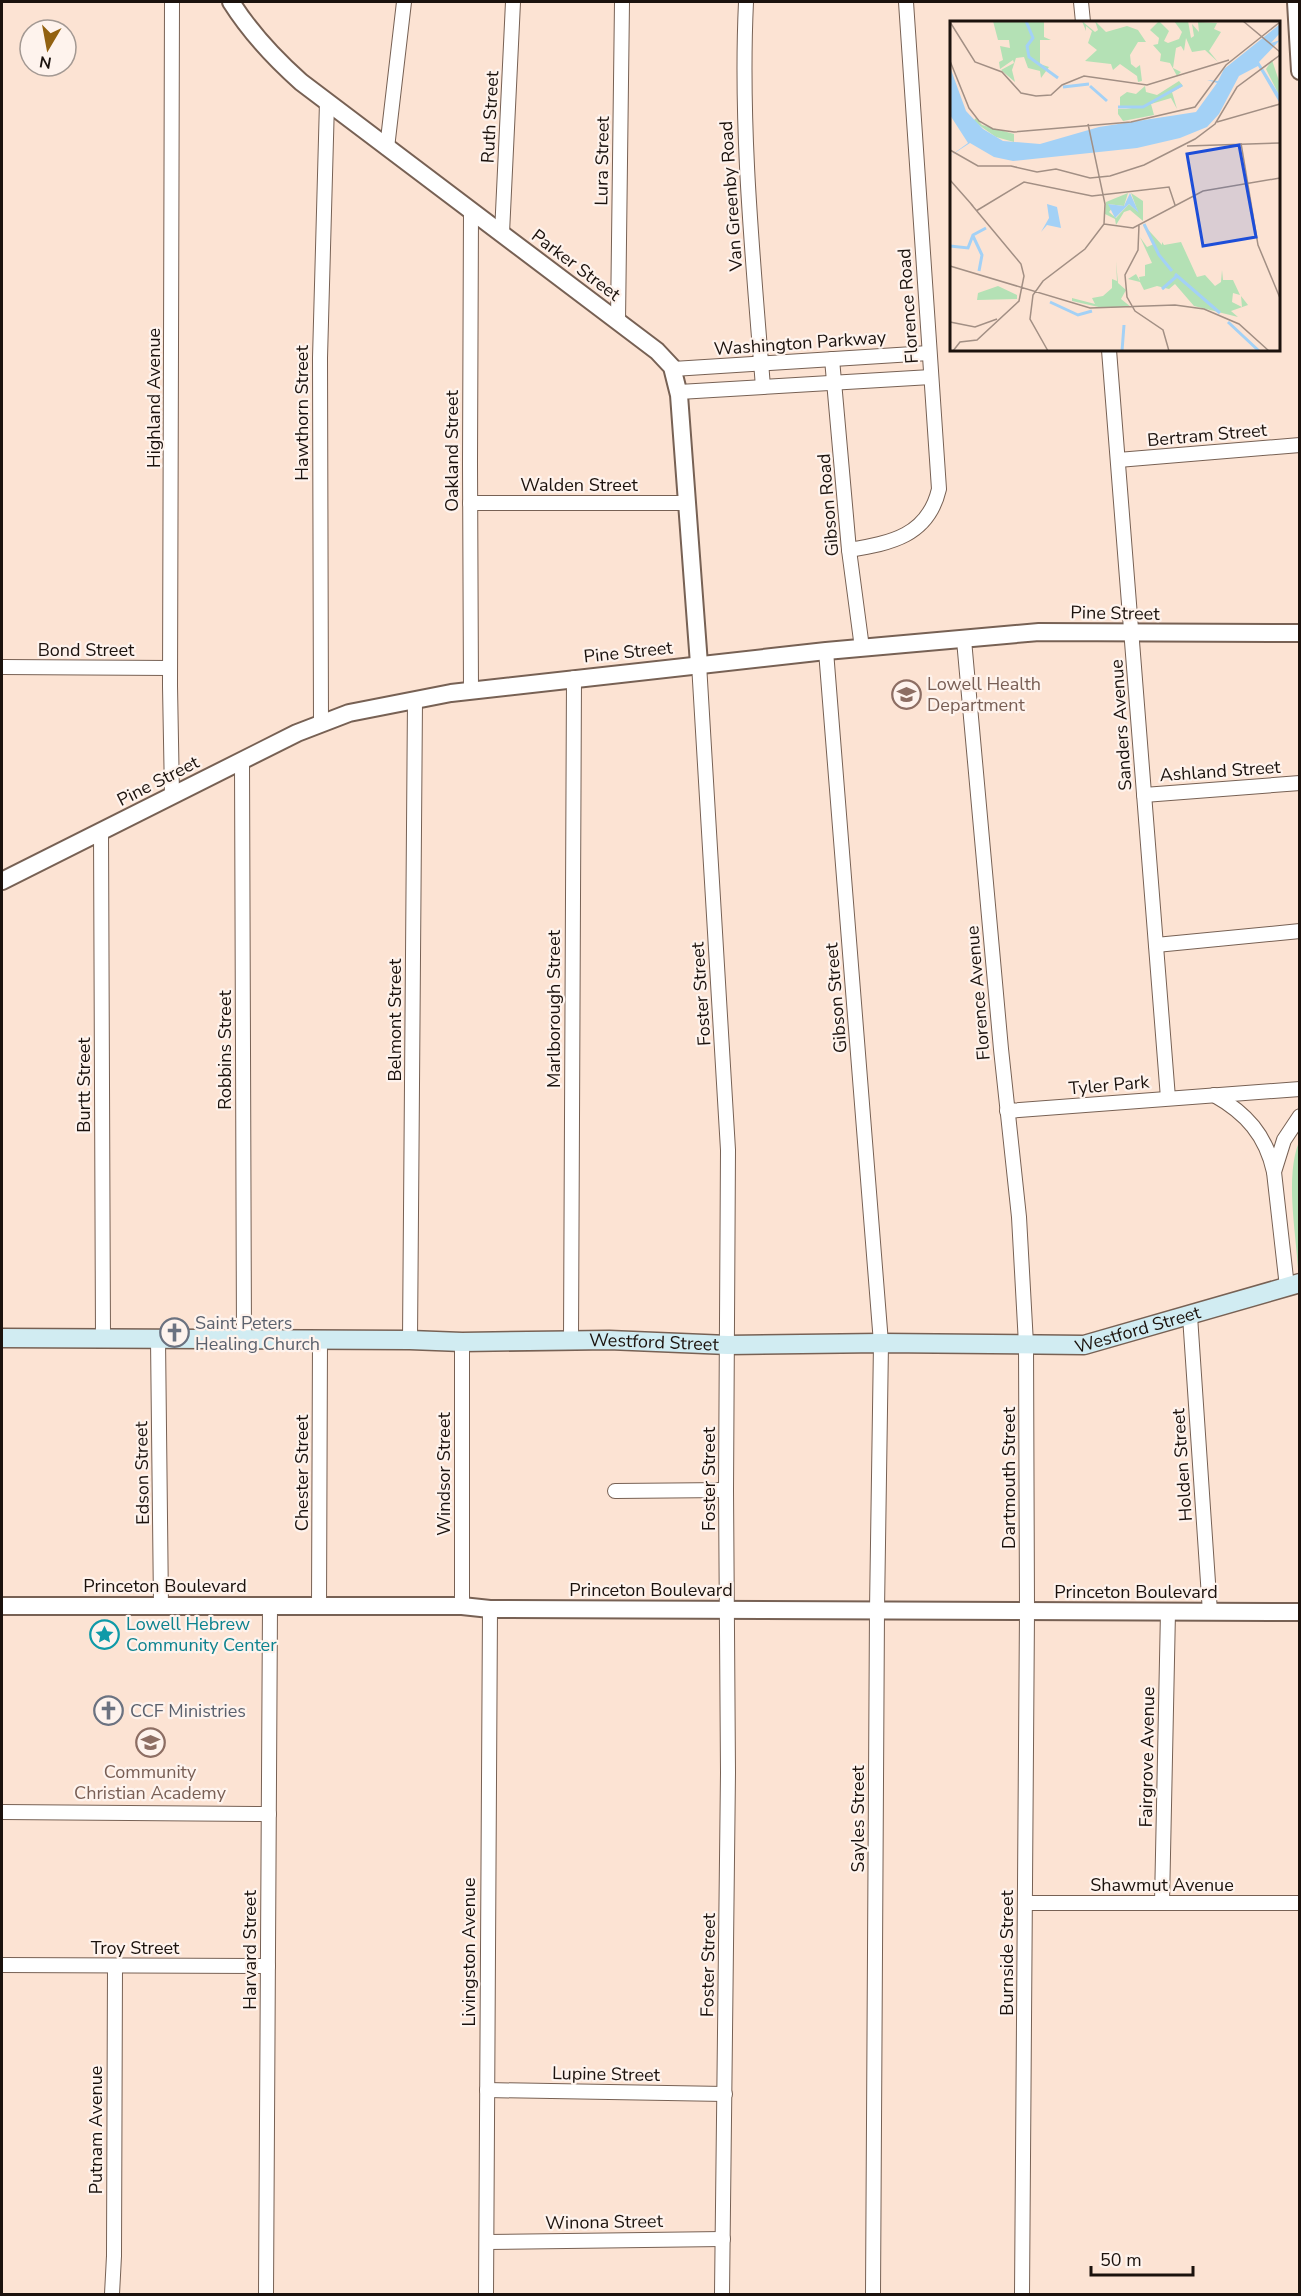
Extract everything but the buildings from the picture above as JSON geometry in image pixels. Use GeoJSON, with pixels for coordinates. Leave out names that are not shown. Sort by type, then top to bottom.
{"type":"FeatureCollection","features":[{"type":"Feature","properties":{"kind":"main road","name":"Westford Street"},"geometry":{"type":"LineString","coordinates":[[2,1338],[462,1342],[571,1340],[728,1345],[881,1343],[1084,1345],[1293,1285]]}},
{"type":"Feature","properties":{"kind":"street","name":"Highland Avenue"},"geometry":{"type":"LineString","coordinates":[[172,2],[170,668],[172,795]]}},
{"type":"Feature","properties":{"kind":"street","name":"Parker Street"},"geometry":{"type":"LineString","coordinates":[[231,2],[275,58],[327,102],[657,351],[673,369],[679,392],[699,664]]}},
{"type":"Feature","properties":{"kind":"street"},"geometry":{"type":"LineString","coordinates":[[387,148],[404,2]]}},
{"type":"Feature","properties":{"kind":"street","name":"Ruth Street"},"geometry":{"type":"LineString","coordinates":[[502,233],[513,2]]}},
{"type":"Feature","properties":{"kind":"street","name":"Lura Street"},"geometry":{"type":"LineString","coordinates":[[618,321],[622,2]]}},
{"type":"Feature","properties":{"kind":"street","name":"Van Greenby Road"},"geometry":{"type":"LineString","coordinates":[[746,2],[744,54],[746,150],[763,387]]}},
{"type":"Feature","properties":{"kind":"street","name":"Florence Road"},"geometry":{"type":"LineString","coordinates":[[849,550],[881,545],[907,535],[922,522],[936,504],[939,489],[940,473],[929,353],[906,2]]}},
{"type":"Feature","properties":{"kind":"street"},"geometry":{"type":"LineString","coordinates":[[1082,2],[1083,21]]}},
{"type":"Feature","properties":{"kind":"street"},"geometry":{"type":"LineString","coordinates":[[1296,2],[1299,70]]}},
{"type":"Feature","properties":{"kind":"street","name":"Hawthorn Street"},"geometry":{"type":"LineString","coordinates":[[321,723],[320,358],[327,102]]}},
{"type":"Feature","properties":{"kind":"street","name":"Oakland Street"},"geometry":{"type":"LineString","coordinates":[[471,210],[471,691]]}},
{"type":"Feature","properties":{"kind":"street","name":"Sanders Avenue"},"geometry":{"type":"LineString","coordinates":[[1109,351],[1168,1098]]}},
{"type":"Feature","properties":{"kind":"street","name":"Washington Parkway"},"geometry":{"type":"LineString","coordinates":[[673,369],[929,353]]}},
{"type":"Feature","properties":{"kind":"street","name":"Gibson Road"},"geometry":{"type":"LineString","coordinates":[[832,359],[849,550],[862,648]]}},
{"type":"Feature","properties":{"kind":"street"},"geometry":{"type":"LineString","coordinates":[[679,392],[931,377]]}},
{"type":"Feature","properties":{"kind":"street","name":"Bertram Street"},"geometry":{"type":"LineString","coordinates":[[1118,460],[1299,445]]}},
{"type":"Feature","properties":{"kind":"street","name":"Walden Street"},"geometry":{"type":"LineString","coordinates":[[470,503],[687,503]]}},
{"type":"Feature","properties":{"kind":"street","name":"Pine Street"},"geometry":{"type":"LineString","coordinates":[[2,881],[321,723],[349,713],[415,700],[471,691],[699,664],[1038,632],[1299,633]]}},
{"type":"Feature","properties":{"kind":"street","name":"Florence Avenue"},"geometry":{"type":"LineString","coordinates":[[964,640],[1007,1111],[1019,1217],[1026,1344]]}},
{"type":"Feature","properties":{"kind":"street","name":"Gibson Street"},"geometry":{"type":"LineString","coordinates":[[826,651],[881,1343]]}},
{"type":"Feature","properties":{"kind":"street","name":"Foster Street"},"geometry":{"type":"LineString","coordinates":[[699,664],[727,1139],[727,1610],[722,2295]]}},
{"type":"Feature","properties":{"kind":"street","name":"Bond Street"},"geometry":{"type":"LineString","coordinates":[[2,667],[170,668]]}},
{"type":"Feature","properties":{"kind":"street","name":"Marlborough Street"},"geometry":{"type":"LineString","coordinates":[[571,1340],[574,678]]}},
{"type":"Feature","properties":{"kind":"street","name":"Belmont Street"},"geometry":{"type":"LineString","coordinates":[[410,1340],[415,700]]}},
{"type":"Feature","properties":{"kind":"street","name":"Robbins Street"},"geometry":{"type":"LineString","coordinates":[[242,761],[244,1339]]}},
{"type":"Feature","properties":{"kind":"street","name":"Ashland Street"},"geometry":{"type":"LineString","coordinates":[[1144,795],[1299,783]]}},
{"type":"Feature","properties":{"kind":"street","name":"Burtt Street"},"geometry":{"type":"LineString","coordinates":[[101,831],[103,1338]]}},
{"type":"Feature","properties":{"kind":"street"},"geometry":{"type":"LineString","coordinates":[[1156,945],[1299,931]]}},
{"type":"Feature","properties":{"kind":"street","name":"Tyler Park"},"geometry":{"type":"LineString","coordinates":[[1007,1111],[1299,1089]]}},
{"type":"Feature","properties":{"kind":"street"},"geometry":{"type":"LineString","coordinates":[[1214,1095],[1244,1114],[1256,1129],[1272,1160],[1293,1285]]}},
{"type":"Feature","properties":{"kind":"street"},"geometry":{"type":"LineString","coordinates":[[1274,1172],[1284,1140],[1299,1116]]}},
{"type":"Feature","properties":{"kind":"street","name":"Holden Street"},"geometry":{"type":"LineString","coordinates":[[1190,1316],[1210,1612]]}},
{"type":"Feature","properties":{"kind":"street","name":"Edson Street"},"geometry":{"type":"LineString","coordinates":[[158,1339],[161,1606]]}},
{"type":"Feature","properties":{"kind":"street","name":"Chester Street"},"geometry":{"type":"LineString","coordinates":[[319,1606],[320,1339]]}},
{"type":"Feature","properties":{"kind":"street","name":"Windsor Street"},"geometry":{"type":"LineString","coordinates":[[462,1342],[462,1606]]}},
{"type":"Feature","properties":{"kind":"street","name":"Sayles Street"},"geometry":{"type":"LineString","coordinates":[[873,2295],[881,1343]]}},
{"type":"Feature","properties":{"kind":"street","name":"Dartmouth Street"},"geometry":{"type":"LineString","coordinates":[[1026,1344],[1027,1611]]}},
{"type":"Feature","properties":{"kind":"street"},"geometry":{"type":"LineString","coordinates":[[615,1491],[726,1490]]}},
{"type":"Feature","properties":{"kind":"street","name":"Princeton Boulevard"},"geometry":{"type":"LineString","coordinates":[[2,1606],[462,1606],[490,1609],[1299,1612]]}},
{"type":"Feature","properties":{"kind":"street","name":"Harvard Street"},"geometry":{"type":"LineString","coordinates":[[266,2295],[270,1606]]}},
{"type":"Feature","properties":{"kind":"street","name":"Livingston Avenue"},"geometry":{"type":"LineString","coordinates":[[486,2295],[490,1609]]}},
{"type":"Feature","properties":{"kind":"street","name":"Burnside Street"},"geometry":{"type":"LineString","coordinates":[[1022,2295],[1027,1611]]}},
{"type":"Feature","properties":{"kind":"street","name":"Fairgrove Avenue"},"geometry":{"type":"LineString","coordinates":[[1162,1903],[1168,1611]]}},
{"type":"Feature","properties":{"kind":"street"},"geometry":{"type":"LineString","coordinates":[[2,1812],[269,1814]]}},
{"type":"Feature","properties":{"kind":"street","name":"Shawmut Avenue"},"geometry":{"type":"LineString","coordinates":[[1025,1903],[1299,1903]]}},
{"type":"Feature","properties":{"kind":"street","name":"Troy Street"},"geometry":{"type":"LineString","coordinates":[[2,1965],[268,1966]]}},
{"type":"Feature","properties":{"kind":"street","name":"Putnam Avenue"},"geometry":{"type":"LineString","coordinates":[[112,2295],[115,1966]]}},
{"type":"Feature","properties":{"kind":"street","name":"Lupine Street"},"geometry":{"type":"LineString","coordinates":[[487,2090],[724,2094]]}},
{"type":"Feature","properties":{"kind":"street","name":"Winona Street"},"geometry":{"type":"LineString","coordinates":[[487,2242],[723,2239]]}},
{"type":"Feature","properties":{"kind":"green space"},"geometry":{"type":"Polygon","coordinates":[[[1299,1142],[1300,1269],[1298,1269],[1292,1187],[1295,1156],[1299,1142]]]}},
{"type":"Feature","properties":{"kind":"place","name":"Lowell Health Department"},"geometry":{"type":"Point","coordinates":[906,694]}},
{"type":"Feature","properties":{"kind":"place","name":"Saint Peters Healing Church"},"geometry":{"type":"Point","coordinates":[174,1333]}},
{"type":"Feature","properties":{"kind":"place","name":"Lowell Hebrew Community Center"},"geometry":{"type":"Point","coordinates":[105,1634]}},
{"type":"Feature","properties":{"kind":"place","name":"CCF Ministries"},"geometry":{"type":"Point","coordinates":[109,1711]}},
{"type":"Feature","properties":{"kind":"place","name":"Community Christian Academy"},"geometry":{"type":"Point","coordinates":[150,1743]}}]}
